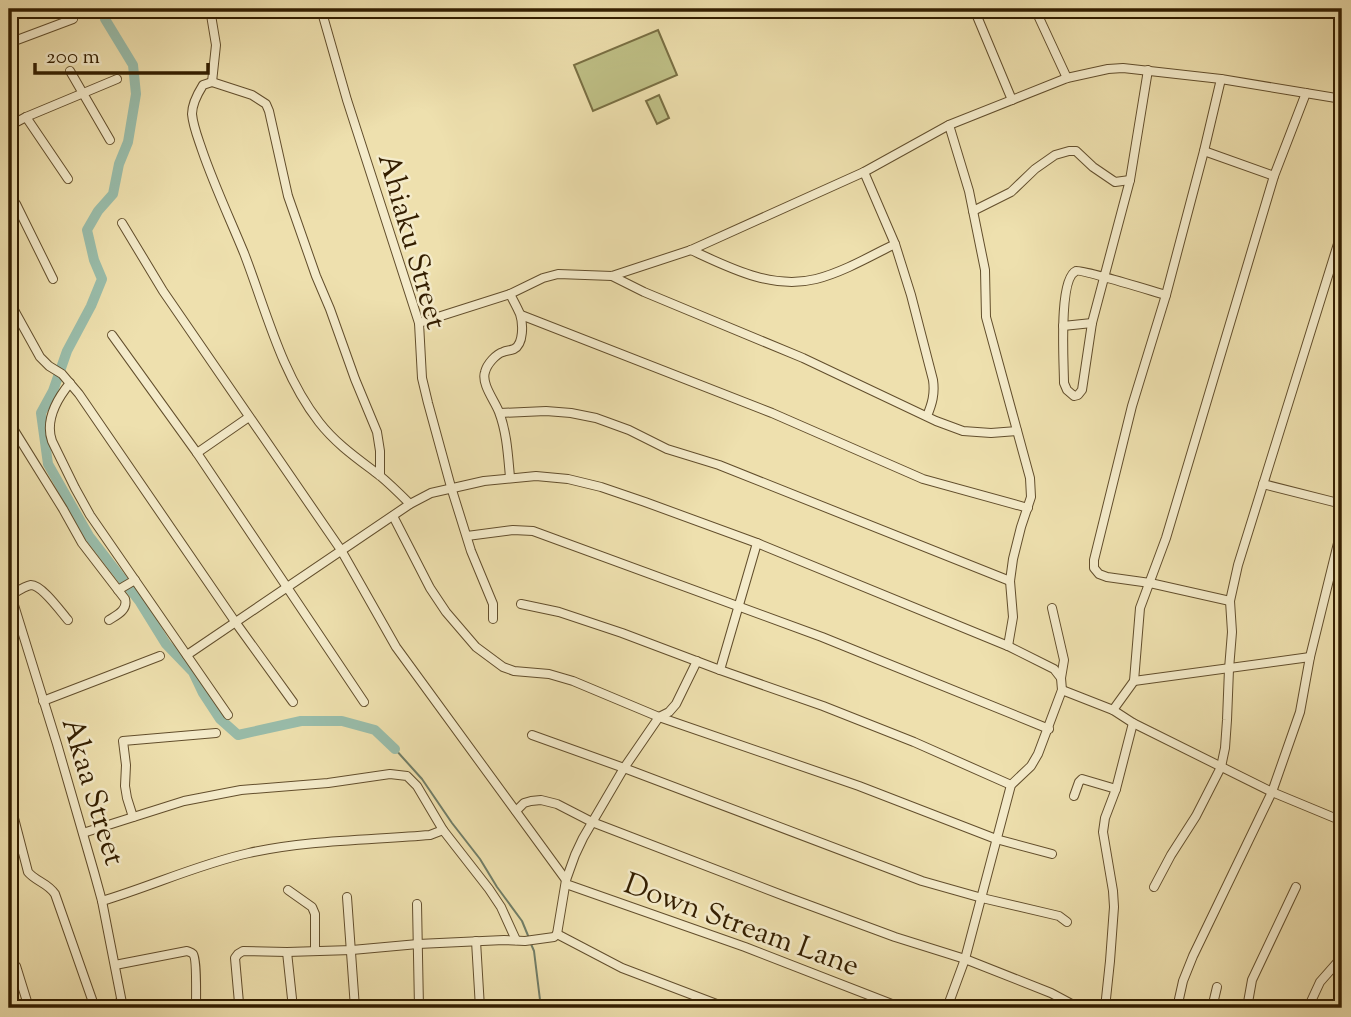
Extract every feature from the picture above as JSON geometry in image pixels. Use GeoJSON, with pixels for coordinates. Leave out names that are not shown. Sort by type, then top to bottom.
{"type":"FeatureCollection","features":[{"type":"Feature","properties":{"kind":"street"},"geometry":{"type":"LineString","coordinates":[[210,9],[216,45],[212,82]]}},
{"type":"Feature","properties":{"kind":"street","name":"Ahiaku Street"},"geometry":{"type":"LineString","coordinates":[[321,9],[347,100],[419,323],[422,378],[451,487],[477,568],[493,604],[493,619]]}},
{"type":"Feature","properties":{"kind":"street"},"geometry":{"type":"LineString","coordinates":[[974,9],[1012,100]]}},
{"type":"Feature","properties":{"kind":"street"},"geometry":{"type":"LineString","coordinates":[[1035,9],[1067,78]]}},
{"type":"Feature","properties":{"kind":"street"},"geometry":{"type":"LineString","coordinates":[[1319,9],[1342,15]]}},
{"type":"Feature","properties":{"kind":"street"},"geometry":{"type":"LineString","coordinates":[[9,43],[73,19]]}},
{"type":"Feature","properties":{"kind":"street"},"geometry":{"type":"LineString","coordinates":[[419,323],[510,294],[543,278],[558,274],[612,276],[691,250],[864,172],[949,125],[1067,78],[1108,69],[1148,70],[1342,99]]}},
{"type":"Feature","properties":{"kind":"street"},"geometry":{"type":"LineString","coordinates":[[1148,70],[1130,180],[1104,278],[1092,323],[1082,390],[1074,396],[1067,390],[1064,383],[1063,326],[1066,286],[1071,276],[1082,270],[1104,278],[1166,295]]}},
{"type":"Feature","properties":{"kind":"street"},"geometry":{"type":"LineString","coordinates":[[70,71],[110,140]]}},
{"type":"Feature","properties":{"kind":"street"},"geometry":{"type":"LineString","coordinates":[[9,126],[117,79]]}},
{"type":"Feature","properties":{"kind":"street"},"geometry":{"type":"LineString","coordinates":[[1221,79],[1166,295],[1132,406],[1094,568],[1099,574],[1230,601]]}},
{"type":"Feature","properties":{"kind":"street"},"geometry":{"type":"LineString","coordinates":[[380,476],[377,432],[288,196],[266,104],[252,95],[212,82],[203,85],[192,111],[194,125],[286,366],[320,423],[340,445],[410,504]]}},
{"type":"Feature","properties":{"kind":"street"},"geometry":{"type":"LineString","coordinates":[[1113,710],[1134,681],[1140,608],[1166,538],[1274,176],[1306,93]]}},
{"type":"Feature","properties":{"kind":"street"},"geometry":{"type":"LineString","coordinates":[[26,117],[68,178]]}},
{"type":"Feature","properties":{"kind":"street"},"geometry":{"type":"LineString","coordinates":[[949,125],[973,211],[985,270],[986,317],[1030,478],[1031,497],[1016,545],[1010,581],[1013,617],[1008,646]]}},
{"type":"Feature","properties":{"kind":"street"},"geometry":{"type":"LineString","coordinates":[[973,211],[1011,192],[1035,169],[1055,155],[1069,150],[1076,151],[1115,182],[1130,180]]}},
{"type":"Feature","properties":{"kind":"street"},"geometry":{"type":"LineString","coordinates":[[1204,152],[1274,176]]}},
{"type":"Feature","properties":{"kind":"street"},"geometry":{"type":"LineString","coordinates":[[864,172],[895,244],[933,380],[933,399],[927,416]]}},
{"type":"Feature","properties":{"kind":"street"},"geometry":{"type":"LineString","coordinates":[[9,194],[53,279]]}},
{"type":"Feature","properties":{"kind":"street"},"geometry":{"type":"LineString","coordinates":[[122,223],[163,290],[341,550],[396,648],[566,882]]}},
{"type":"Feature","properties":{"kind":"street"},"geometry":{"type":"LineString","coordinates":[[1154,887],[1221,767],[1226,734],[1232,632],[1230,601],[1238,565],[1342,231]]}},
{"type":"Feature","properties":{"kind":"street"},"geometry":{"type":"LineString","coordinates":[[691,250],[752,276],[789,282],[814,280],[830,275],[895,244]]}},
{"type":"Feature","properties":{"kind":"street"},"geometry":{"type":"LineString","coordinates":[[612,276],[629,286],[841,374],[962,431],[1017,431]]}},
{"type":"Feature","properties":{"kind":"street"},"geometry":{"type":"LineString","coordinates":[[510,294],[521,316],[520,344],[499,354],[487,366],[484,379],[499,413],[506,440],[510,477]]}},
{"type":"Feature","properties":{"kind":"street"},"geometry":{"type":"LineString","coordinates":[[9,301],[40,358],[71,383],[293,702]]}},
{"type":"Feature","properties":{"kind":"street"},"geometry":{"type":"LineString","coordinates":[[521,316],[772,414],[923,479],[1028,508]]}},
{"type":"Feature","properties":{"kind":"street"},"geometry":{"type":"LineString","coordinates":[[1063,326],[1092,323]]}},
{"type":"Feature","properties":{"kind":"street"},"geometry":{"type":"LineString","coordinates":[[112,335],[197,453],[364,702]]}},
{"type":"Feature","properties":{"kind":"street"},"geometry":{"type":"LineString","coordinates":[[71,383],[59,398],[50,422],[50,433],[75,488],[133,581],[228,715]]}},
{"type":"Feature","properties":{"kind":"street"},"geometry":{"type":"LineString","coordinates":[[499,413],[546,411],[596,418],[629,430],[667,449],[719,465],[1010,581]]}},
{"type":"Feature","properties":{"kind":"street"},"geometry":{"type":"LineString","coordinates":[[197,453],[249,417]]}},
{"type":"Feature","properties":{"kind":"street"},"geometry":{"type":"LineString","coordinates":[[9,422],[82,543],[120,589],[125,599],[125,608],[109,620]]}},
{"type":"Feature","properties":{"kind":"street"},"geometry":{"type":"LineString","coordinates":[[187,655],[410,504],[451,487],[510,477],[536,476],[568,479],[601,487],[757,543],[1008,646],[1054,669],[1061,678]]}},
{"type":"Feature","properties":{"kind":"street"},"geometry":{"type":"LineString","coordinates":[[1263,484],[1342,504]]}},
{"type":"Feature","properties":{"kind":"street"},"geometry":{"type":"LineString","coordinates":[[393,516],[430,588],[446,612],[487,657],[503,667],[514,671],[549,674],[573,681],[659,717],[859,786],[996,839],[1052,853]]}},
{"type":"Feature","properties":{"kind":"street"},"geometry":{"type":"LineString","coordinates":[[1179,999],[1193,956],[1272,792],[1300,712],[1310,657],[1342,527]]}},
{"type":"Feature","properties":{"kind":"street"},"geometry":{"type":"LineString","coordinates":[[467,536],[513,530],[533,531],[822,637],[1049,729]]}},
{"type":"Feature","properties":{"kind":"street"},"geometry":{"type":"LineString","coordinates":[[720,670],[757,543]]}},
{"type":"Feature","properties":{"kind":"street"},"geometry":{"type":"LineString","coordinates":[[120,589],[133,581]]}},
{"type":"Feature","properties":{"kind":"street"},"geometry":{"type":"LineString","coordinates":[[10,592],[36,586],[46,593],[68,620]]}},
{"type":"Feature","properties":{"kind":"street","name":"Akaa Street"},"geometry":{"type":"LineString","coordinates":[[10,592],[102,901],[123,1005]]}},
{"type":"Feature","properties":{"kind":"street"},"geometry":{"type":"LineString","coordinates":[[521,604],[559,612],[622,633],[824,706],[915,742],[1011,785]]}},
{"type":"Feature","properties":{"kind":"street"},"geometry":{"type":"LineString","coordinates":[[947,1008],[965,959],[1011,785],[1031,766],[1049,729],[1062,690],[1064,660],[1052,608]]}},
{"type":"Feature","properties":{"kind":"street"},"geometry":{"type":"LineString","coordinates":[[43,701],[160,656]]}},
{"type":"Feature","properties":{"kind":"street"},"geometry":{"type":"LineString","coordinates":[[1134,681],[1310,657]]}},
{"type":"Feature","properties":{"kind":"street"},"geometry":{"type":"LineString","coordinates":[[239,1003],[236,956],[243,951],[352,950],[554,937],[557,934],[566,882],[575,855],[592,822],[659,717],[669,712],[676,704],[697,661]]}},
{"type":"Feature","properties":{"kind":"street"},"geometry":{"type":"LineString","coordinates":[[1062,690],[1113,710],[1133,723],[1272,792],[1342,821]]}},
{"type":"Feature","properties":{"kind":"street"},"geometry":{"type":"LineString","coordinates":[[1105,1008],[1114,907],[1103,832],[1133,723]]}},
{"type":"Feature","properties":{"kind":"street"},"geometry":{"type":"LineString","coordinates":[[129,818],[123,741],[216,733]]}},
{"type":"Feature","properties":{"kind":"street"},"geometry":{"type":"LineString","coordinates":[[532,735],[922,881],[1059,916],[1067,922]]}},
{"type":"Feature","properties":{"kind":"street"},"geometry":{"type":"LineString","coordinates":[[83,833],[218,793],[328,783],[390,774],[407,776],[417,786],[443,830],[489,889],[520,941]]}},
{"type":"Feature","properties":{"kind":"street"},"geometry":{"type":"LineString","coordinates":[[1074,796],[1082,779],[1116,789]]}},
{"type":"Feature","properties":{"kind":"street"},"geometry":{"type":"LineString","coordinates":[[9,799],[29,872],[55,894],[95,1008]]}},
{"type":"Feature","properties":{"kind":"street"},"geometry":{"type":"LineString","coordinates":[[516,811],[524,803],[531,801],[541,800],[557,804],[592,822],[831,914],[965,959],[1051,993],[1079,1008]]}},
{"type":"Feature","properties":{"kind":"street"},"geometry":{"type":"LineString","coordinates":[[102,901],[249,853],[284,846],[430,835],[443,830]]}},
{"type":"Feature","properties":{"kind":"street","name":"Down Stream Lane"},"geometry":{"type":"LineString","coordinates":[[566,882],[902,1008]]}},
{"type":"Feature","properties":{"kind":"street"},"geometry":{"type":"LineString","coordinates":[[1247,1008],[1252,980],[1296,887]]}},
{"type":"Feature","properties":{"kind":"street"},"geometry":{"type":"LineString","coordinates":[[288,890],[312,907],[315,914],[314,951]]}},
{"type":"Feature","properties":{"kind":"street"},"geometry":{"type":"LineString","coordinates":[[347,897],[355,1008]]}},
{"type":"Feature","properties":{"kind":"street"},"geometry":{"type":"LineString","coordinates":[[417,904],[419,1008]]}},
{"type":"Feature","properties":{"kind":"street"},"geometry":{"type":"LineString","coordinates":[[557,934],[622,968],[727,1008]]}},
{"type":"Feature","properties":{"kind":"street"},"geometry":{"type":"LineString","coordinates":[[476,942],[480,1008]]}},
{"type":"Feature","properties":{"kind":"street"},"geometry":{"type":"LineString","coordinates":[[116,965],[191,952],[194,955],[196,1008]]}},
{"type":"Feature","properties":{"kind":"street"},"geometry":{"type":"LineString","coordinates":[[287,952],[293,1008]]}},
{"type":"Feature","properties":{"kind":"street"},"geometry":{"type":"LineString","coordinates":[[1308,1008],[1320,982],[1342,957]]}},
{"type":"Feature","properties":{"kind":"street"},"geometry":{"type":"LineString","coordinates":[[9,961],[16,966],[29,1008]]}},
{"type":"Feature","properties":{"kind":"street"},"geometry":{"type":"LineString","coordinates":[[1212,1008],[1217,987]]}},
{"type":"Feature","properties":{"kind":"street"},"geometry":{"type":"LineString","coordinates":[[102,1008],[123,1005]]}},
{"type":"Feature","properties":{"kind":"green space"},"geometry":{"type":"Polygon","coordinates":[[[658,30],[677,75],[593,111],[574,65],[658,30]]]}},
{"type":"Feature","properties":{"kind":"green space"},"geometry":{"type":"Polygon","coordinates":[[[659,95],[669,118],[657,124],[646,101],[659,95]]]}},
{"type":"Feature","properties":{"kind":"waterway"},"geometry":{"type":"LineString","coordinates":[[105,9],[105,19],[133,65],[136,94],[128,142],[119,164],[113,194],[98,211],[87,230],[102,279],[41,413],[48,464],[89,536],[140,602],[166,644],[193,672],[220,719],[238,735],[301,721],[342,721],[375,730],[395,749]]}},
{"type":"Feature","properties":{"kind":"waterway"},"geometry":{"type":"LineString","coordinates":[[395,749],[422,779],[480,859],[522,921],[529,938]]}},
{"type":"Feature","properties":{"kind":"waterway"},"geometry":{"type":"LineString","coordinates":[[531,944],[541,1008]]}}]}
